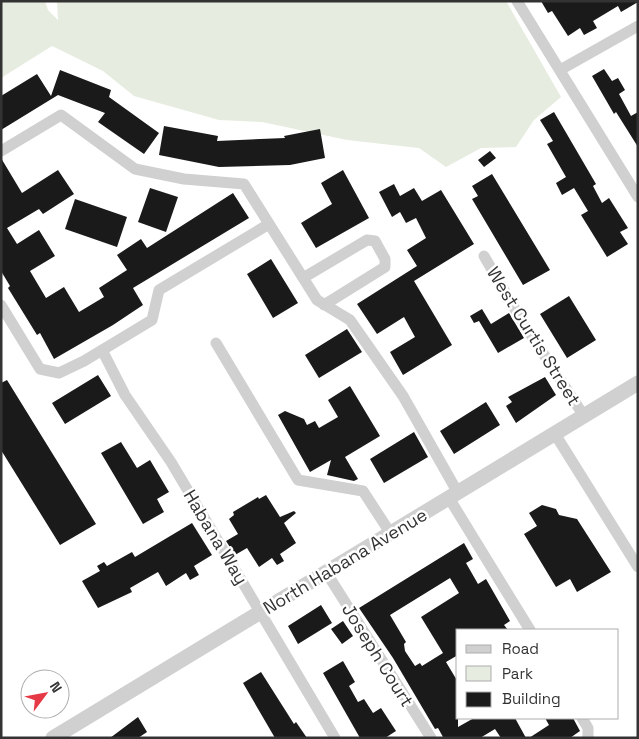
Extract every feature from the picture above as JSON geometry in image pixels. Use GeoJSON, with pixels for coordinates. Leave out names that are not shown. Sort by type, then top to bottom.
{"type":"FeatureCollection","features":[{"type":"Feature","properties":{"kind":"street"},"geometry":{"type":"LineString","coordinates":[[517,1],[638,197]]}},
{"type":"Feature","properties":{"kind":"street"},"geometry":{"type":"LineString","coordinates":[[560,70],[638,26]]}},
{"type":"Feature","properties":{"kind":"street"},"geometry":{"type":"LineString","coordinates":[[1,151],[61,115],[135,169],[184,179],[244,184],[317,300],[350,320],[403,396],[453,495],[529,629]]}},
{"type":"Feature","properties":{"kind":"street"},"geometry":{"type":"LineString","coordinates":[[1,305],[40,369],[59,373],[152,320],[160,290],[269,224]]}},
{"type":"Feature","properties":{"kind":"street"},"geometry":{"type":"LineString","coordinates":[[303,278],[367,240],[375,241],[385,259],[385,267],[324,305]]}},
{"type":"Feature","properties":{"kind":"street","name":"West Curtis Street"},"geometry":{"type":"LineString","coordinates":[[484,256],[522,321],[584,416]]}},
{"type":"Feature","properties":{"kind":"street"},"geometry":{"type":"LineString","coordinates":[[216,343],[298,480],[363,491],[390,534]]}},
{"type":"Feature","properties":{"kind":"street","name":"Habana Way"},"geometry":{"type":"LineString","coordinates":[[102,350],[125,395],[171,462],[336,738]]}},
{"type":"Feature","properties":{"kind":"street","name":"North Habana Avenue"},"geometry":{"type":"LineString","coordinates":[[53,738],[638,383]]}},
{"type":"Feature","properties":{"kind":"street"},"geometry":{"type":"LineString","coordinates":[[555,434],[638,567]]}},
{"type":"Feature","properties":{"kind":"street","name":"Joseph Court"},"geometry":{"type":"LineString","coordinates":[[326,572],[430,738]]}},
{"type":"Feature","properties":{"kind":"street"},"geometry":{"type":"LineString","coordinates":[[583,719],[588,728],[588,738]]}},
{"type":"Feature","properties":{"kind":"green space"},"geometry":{"type":"Polygon","coordinates":[[[1,1],[45,1],[48,10],[58,20],[57,1],[506,1],[561,97],[534,120],[516,147],[481,148],[446,167],[419,148],[347,140],[262,122],[219,120],[134,96],[103,71],[52,46],[1,78],[1,1]]]}},
{"type":"Feature","properties":{"kind":"building"},"geometry":{"type":"Polygon","coordinates":[[[541,1],[638,2],[621,12],[618,6],[593,21],[597,28],[584,35],[580,28],[568,36],[552,11],[548,13],[541,1]]]}},
{"type":"Feature","properties":{"kind":"building"},"geometry":{"type":"Polygon","coordinates":[[[604,69],[612,81],[618,78],[625,90],[619,94],[631,116],[638,112],[638,147],[616,112],[614,114],[592,76],[604,69]]]}},
{"type":"Feature","properties":{"kind":"building"},"geometry":{"type":"Polygon","coordinates":[[[60,70],[111,90],[109,97],[159,133],[144,154],[98,122],[105,113],[58,95],[1,130],[1,96],[37,74],[51,96],[60,70]]]}},
{"type":"Feature","properties":{"kind":"building"},"geometry":{"type":"Polygon","coordinates":[[[554,112],[596,184],[593,186],[602,203],[609,198],[628,228],[620,232],[628,244],[607,257],[581,215],[588,211],[574,188],[562,195],[556,183],[566,177],[547,144],[553,141],[540,120],[554,112]]]}},
{"type":"Feature","properties":{"kind":"building"},"geometry":{"type":"Polygon","coordinates":[[[164,126],[218,136],[217,141],[285,138],[284,136],[320,129],[325,158],[290,165],[219,167],[159,155],[164,126]]]}},
{"type":"Feature","properties":{"kind":"building"},"geometry":{"type":"Polygon","coordinates":[[[490,151],[496,158],[484,167],[478,160],[490,151]]]}},
{"type":"Feature","properties":{"kind":"building"},"geometry":{"type":"Polygon","coordinates":[[[1,158],[22,193],[58,170],[74,194],[43,214],[39,209],[7,228],[17,244],[39,230],[55,256],[30,271],[46,298],[64,287],[79,312],[104,297],[99,288],[127,270],[117,255],[141,239],[147,248],[233,193],[249,218],[133,288],[143,305],[113,325],[54,359],[40,333],[37,335],[8,288],[10,286],[1,271],[1,158]]]}},
{"type":"Feature","properties":{"kind":"building"},"geometry":{"type":"Polygon","coordinates":[[[343,170],[369,218],[316,248],[301,223],[332,204],[321,183],[343,170]]]}},
{"type":"Feature","properties":{"kind":"building"},"geometry":{"type":"Polygon","coordinates":[[[492,174],[550,270],[523,285],[472,199],[478,196],[472,186],[492,174]]]}},
{"type":"Feature","properties":{"kind":"building"},"geometry":{"type":"Polygon","coordinates":[[[394,184],[400,196],[414,188],[422,201],[441,190],[474,244],[414,281],[452,345],[403,375],[390,352],[415,337],[404,317],[377,334],[357,304],[417,266],[407,250],[426,238],[416,218],[406,223],[400,212],[392,217],[379,192],[394,184]]]}},
{"type":"Feature","properties":{"kind":"building"},"geometry":{"type":"Polygon","coordinates":[[[150,188],[178,197],[166,232],[138,222],[150,188]]]}},
{"type":"Feature","properties":{"kind":"building"},"geometry":{"type":"Polygon","coordinates":[[[75,199],[127,217],[117,247],[65,229],[75,199]]]}},
{"type":"Feature","properties":{"kind":"building"},"geometry":{"type":"Polygon","coordinates":[[[271,259],[298,303],[273,318],[247,274],[271,259]]]}},
{"type":"Feature","properties":{"kind":"building"},"geometry":{"type":"Polygon","coordinates":[[[569,296],[596,340],[567,358],[540,314],[569,296]]]}},
{"type":"Feature","properties":{"kind":"building"},"geometry":{"type":"Polygon","coordinates":[[[482,309],[491,324],[509,313],[524,338],[498,353],[479,321],[474,323],[470,316],[482,309]]]}},
{"type":"Feature","properties":{"kind":"building"},"geometry":{"type":"Polygon","coordinates":[[[347,329],[362,352],[319,378],[305,355],[347,329]]]}},
{"type":"Feature","properties":{"kind":"building"},"geometry":{"type":"Polygon","coordinates":[[[98,375],[111,396],[65,424],[52,403],[98,375]]]}},
{"type":"Feature","properties":{"kind":"building"},"geometry":{"type":"Polygon","coordinates":[[[545,377],[556,395],[516,423],[506,406],[512,402],[508,397],[545,377]]]}},
{"type":"Feature","properties":{"kind":"building"},"geometry":{"type":"Polygon","coordinates":[[[7,380],[96,524],[60,545],[1,450],[1,383],[7,380]]]}},
{"type":"Feature","properties":{"kind":"building"},"geometry":{"type":"Polygon","coordinates":[[[350,386],[380,436],[345,457],[358,479],[354,481],[327,475],[331,460],[310,472],[278,415],[285,411],[304,419],[307,425],[315,421],[319,428],[338,417],[328,400],[350,386]]]}},
{"type":"Feature","properties":{"kind":"building"},"geometry":{"type":"Polygon","coordinates":[[[486,402],[500,425],[454,454],[440,431],[486,402]]]}},
{"type":"Feature","properties":{"kind":"building"},"geometry":{"type":"Polygon","coordinates":[[[414,432],[428,457],[384,483],[370,459],[414,432]]]}},
{"type":"Feature","properties":{"kind":"building"},"geometry":{"type":"Polygon","coordinates":[[[121,442],[137,468],[150,460],[169,492],[157,499],[164,512],[143,524],[101,453],[121,442]]]}},
{"type":"Feature","properties":{"kind":"building"},"geometry":{"type":"Polygon","coordinates":[[[266,495],[280,517],[294,511],[296,513],[284,523],[296,543],[280,554],[284,561],[277,565],[272,558],[259,567],[247,548],[235,555],[226,541],[238,534],[229,519],[234,515],[233,512],[258,497],[259,499],[266,495]]]}},
{"type":"Feature","properties":{"kind":"building"},"geometry":{"type":"Polygon","coordinates":[[[542,505],[556,509],[559,515],[577,519],[611,572],[577,592],[570,579],[556,587],[524,534],[537,526],[529,513],[542,505]]]}},
{"type":"Feature","properties":{"kind":"building"},"geometry":{"type":"Polygon","coordinates":[[[192,523],[212,555],[194,566],[199,575],[190,580],[186,573],[166,586],[158,572],[130,588],[132,592],[98,608],[82,581],[100,571],[97,566],[104,562],[107,566],[132,552],[135,557],[192,523]]]}},
{"type":"Feature","properties":{"kind":"building"},"geometry":{"type":"Polygon","coordinates":[[[464,543],[473,559],[466,563],[478,584],[486,579],[510,621],[504,625],[507,629],[456,629],[456,656],[446,662],[456,679],[456,719],[458,719],[458,727],[472,719],[516,719],[526,738],[501,738],[495,729],[480,738],[441,738],[443,737],[438,728],[435,729],[393,658],[359,608],[464,543]],[[450,578],[390,615],[406,642],[404,644],[405,651],[415,666],[420,663],[422,666],[443,653],[421,617],[459,593],[450,578]]]}},
{"type":"Feature","properties":{"kind":"building"},"geometry":{"type":"Polygon","coordinates":[[[321,605],[332,623],[298,644],[288,626],[321,605]]]}},
{"type":"Feature","properties":{"kind":"building"},"geometry":{"type":"Polygon","coordinates":[[[343,621],[353,636],[342,644],[331,629],[343,621]]]}},
{"type":"Feature","properties":{"kind":"building"},"geometry":{"type":"Polygon","coordinates":[[[343,661],[355,682],[349,686],[358,702],[364,699],[373,713],[381,708],[396,731],[385,738],[360,738],[323,673],[343,661]]]}},
{"type":"Feature","properties":{"kind":"building"},"geometry":{"type":"Polygon","coordinates":[[[261,672],[294,724],[296,722],[307,738],[275,738],[243,683],[261,672]]]}},
{"type":"Feature","properties":{"kind":"building"},"geometry":{"type":"Polygon","coordinates":[[[138,717],[147,732],[138,738],[110,738],[138,717]]]}},
{"type":"Feature","properties":{"kind":"building"},"geometry":{"type":"Polygon","coordinates":[[[546,719],[574,719],[580,731],[570,738],[529,738],[549,725],[546,719]]]}}]}
